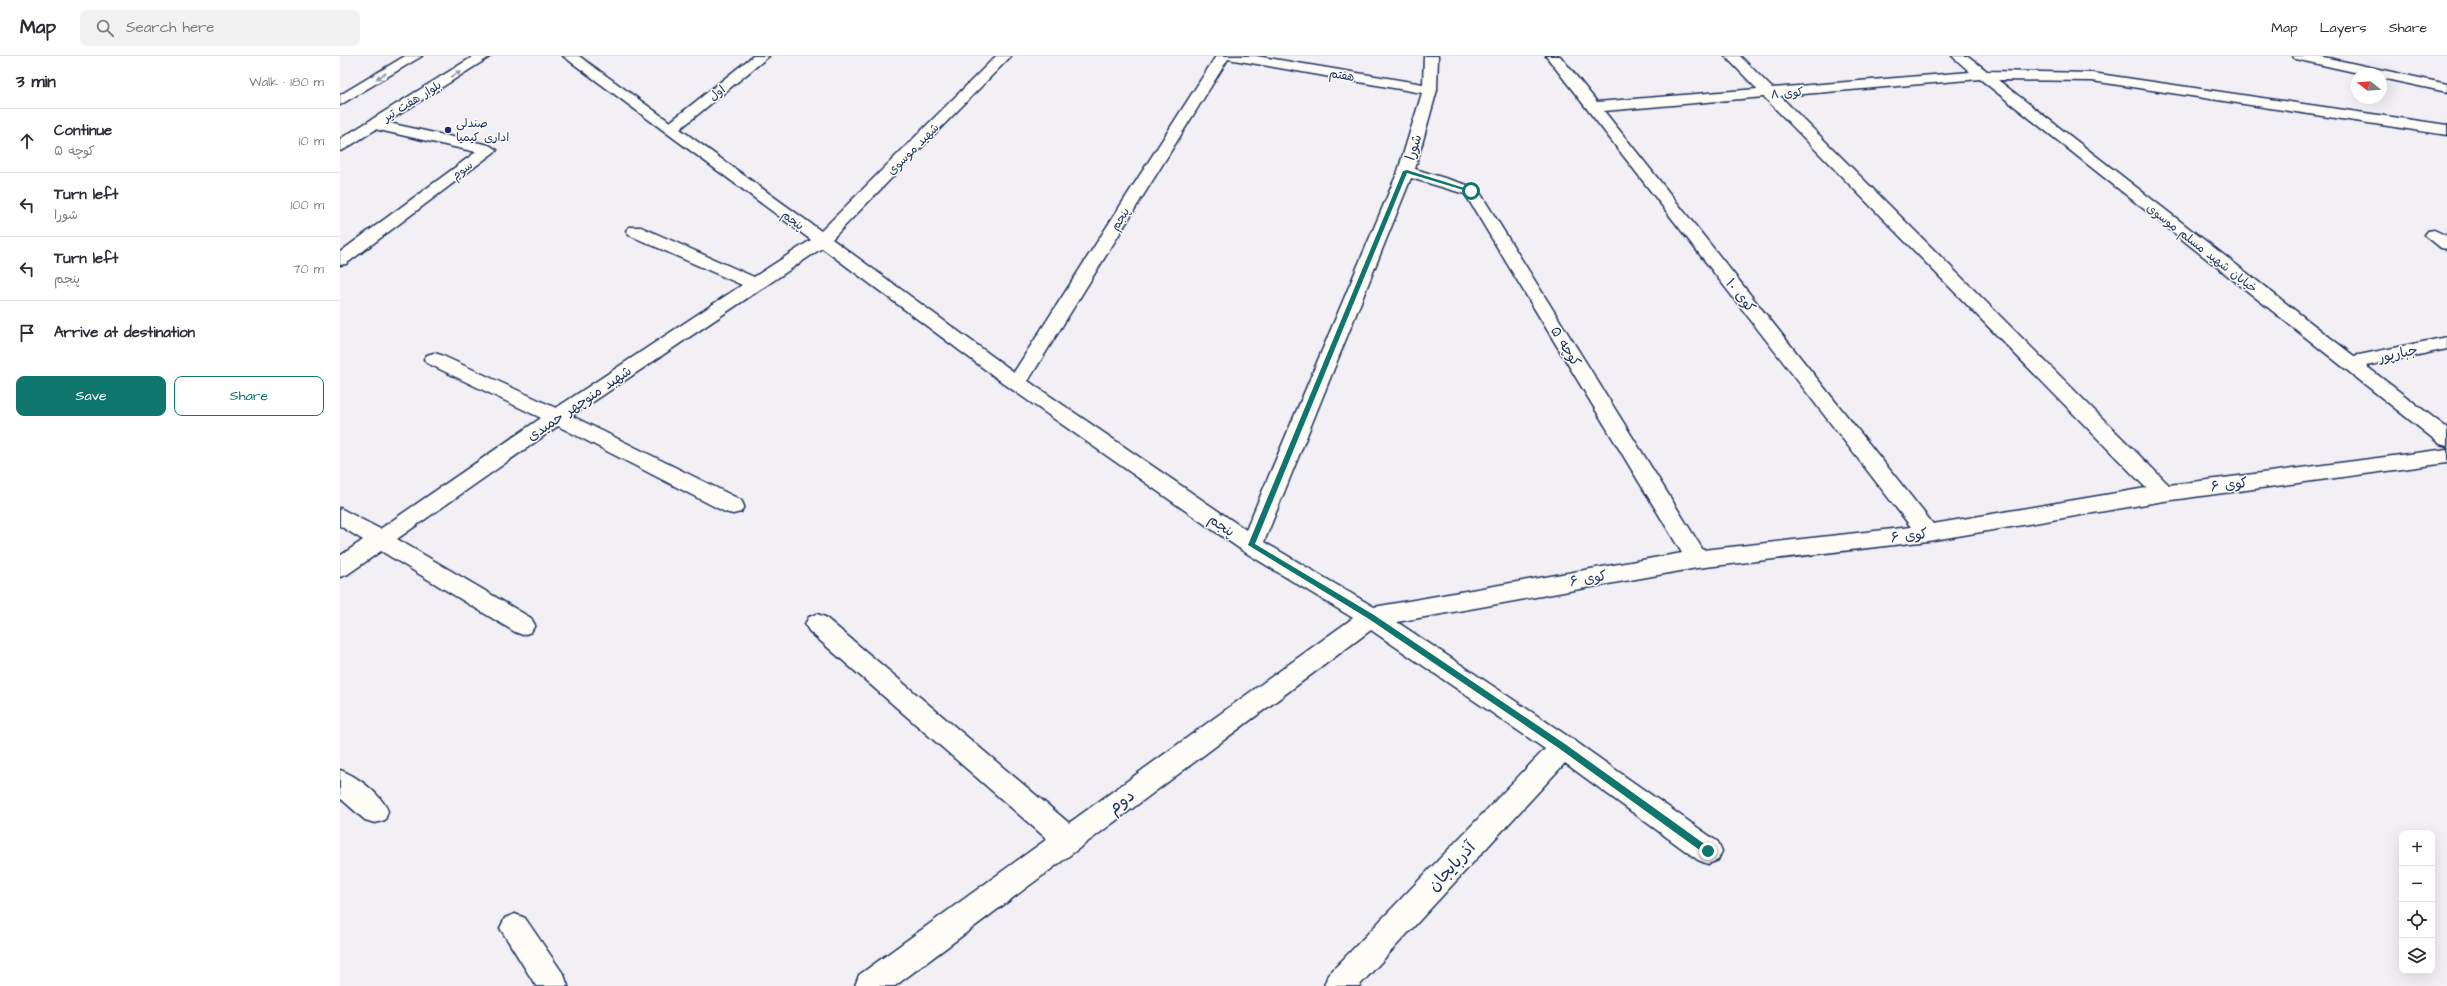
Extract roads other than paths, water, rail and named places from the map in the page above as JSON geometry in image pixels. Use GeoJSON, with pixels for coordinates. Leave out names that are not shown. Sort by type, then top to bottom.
{"type":"FeatureCollection","features":[{"type":"Feature","properties":{"kind":"street"},"geometry":{"type":"LineString","coordinates":[[340,101],[414,56]]}},
{"type":"Feature","properties":{"kind":"street","name":"بلوار هفت تیر"},"geometry":{"type":"LineString","coordinates":[[340,146],[484,56]]}},
{"type":"Feature","properties":{"kind":"street","name":"پنجم"},"geometry":{"type":"LineString","coordinates":[[570,56],[672,129],[821,242],[1017,383],[1251,545],[1371,617],[1563,746],[1708,851]]}},
{"type":"Feature","properties":{"kind":"street","name":"اول"},"geometry":{"type":"LineString","coordinates":[[672,129],[762,56]]}},
{"type":"Feature","properties":{"kind":"street","name":"شهید موسوی"},"geometry":{"type":"LineString","coordinates":[[821,242],[1004,56]]}},
{"type":"Feature","properties":{"kind":"street","name":"پنجم"},"geometry":{"type":"LineString","coordinates":[[1017,383],[1223,56]]}},
{"type":"Feature","properties":{"kind":"street","name":"هفتم"},"geometry":{"type":"LineString","coordinates":[[1230,56],[1430,90]]}},
{"type":"Feature","properties":{"kind":"street","name":"شورا"},"geometry":{"type":"LineString","coordinates":[[1251,545],[1406,171],[1430,90],[1431,56]]}},
{"type":"Feature","properties":{"kind":"street","name":"کوی ۱۰"},"geometry":{"type":"LineString","coordinates":[[1553,56],[1928,533]]}},
{"type":"Feature","properties":{"kind":"street"},"geometry":{"type":"LineString","coordinates":[[1732,56],[2164,493]]}},
{"type":"Feature","properties":{"kind":"street","name":"خیابان شهید مسلم موسوی"},"geometry":{"type":"LineString","coordinates":[[1959,56],[1981,75],[2447,438]]}},
{"type":"Feature","properties":{"kind":"street"},"geometry":{"type":"LineString","coordinates":[[2300,56],[2447,88]]}},
{"type":"Feature","properties":{"kind":"street","name":"کوی ۸"},"geometry":{"type":"LineString","coordinates":[[1593,107],[1768,94],[1981,75],[2092,77],[2447,130]]}},
{"type":"Feature","properties":{"kind":"street","name":"سوم"},"geometry":{"type":"LineString","coordinates":[[340,260],[489,150],[375,125]]}},
{"type":"Feature","properties":{"kind":"street","name":"کوچه ۵"},"geometry":{"type":"LineString","coordinates":[[1406,171],[1471,191],[1697,559]]}},
{"type":"Feature","properties":{"kind":"street"},"geometry":{"type":"LineString","coordinates":[[635,231],[757,286]]}},
{"type":"Feature","properties":{"kind":"street","name":"شهبد منوچهر حمیدی"},"geometry":{"type":"LineString","coordinates":[[340,568],[558,417],[821,242]]}},
{"type":"Feature","properties":{"kind":"street","name":"جبارپور"},"geometry":{"type":"LineString","coordinates":[[2349,363],[2447,343]]}},
{"type":"Feature","properties":{"kind":"street"},"geometry":{"type":"LineString","coordinates":[[434,359],[558,417],[733,506]]}},
{"type":"Feature","properties":{"kind":"street","name":"کوی ۶"},"geometry":{"type":"LineString","coordinates":[[1371,617],[1697,559],[1928,533],[2164,493],[2447,456]]}},
{"type":"Feature","properties":{"kind":"street"},"geometry":{"type":"LineString","coordinates":[[340,516],[523,625]]}},
{"type":"Feature","properties":{"kind":"street","name":"دوم"},"geometry":{"type":"LineString","coordinates":[[870,986],[1371,617]]}},
{"type":"Feature","properties":{"kind":"street"},"geometry":{"type":"LineString","coordinates":[[817,624],[1068,840]]}},
{"type":"Feature","properties":{"kind":"street","name":"آذربایجان"},"geometry":{"type":"LineString","coordinates":[[1339,986],[1563,746]]}},
{"type":"Feature","properties":{"kind":"street"},"geometry":{"type":"LineString","coordinates":[[340,782],[375,811]]}},
{"type":"Feature","properties":{"kind":"street"},"geometry":{"type":"LineString","coordinates":[[515,928],[553,986]]}},
{"type":"Feature","properties":{"kind":"place","name":"صندلی اداری کیمیا"},"geometry":{"type":"Point","coordinates":[448,130]}}]}
